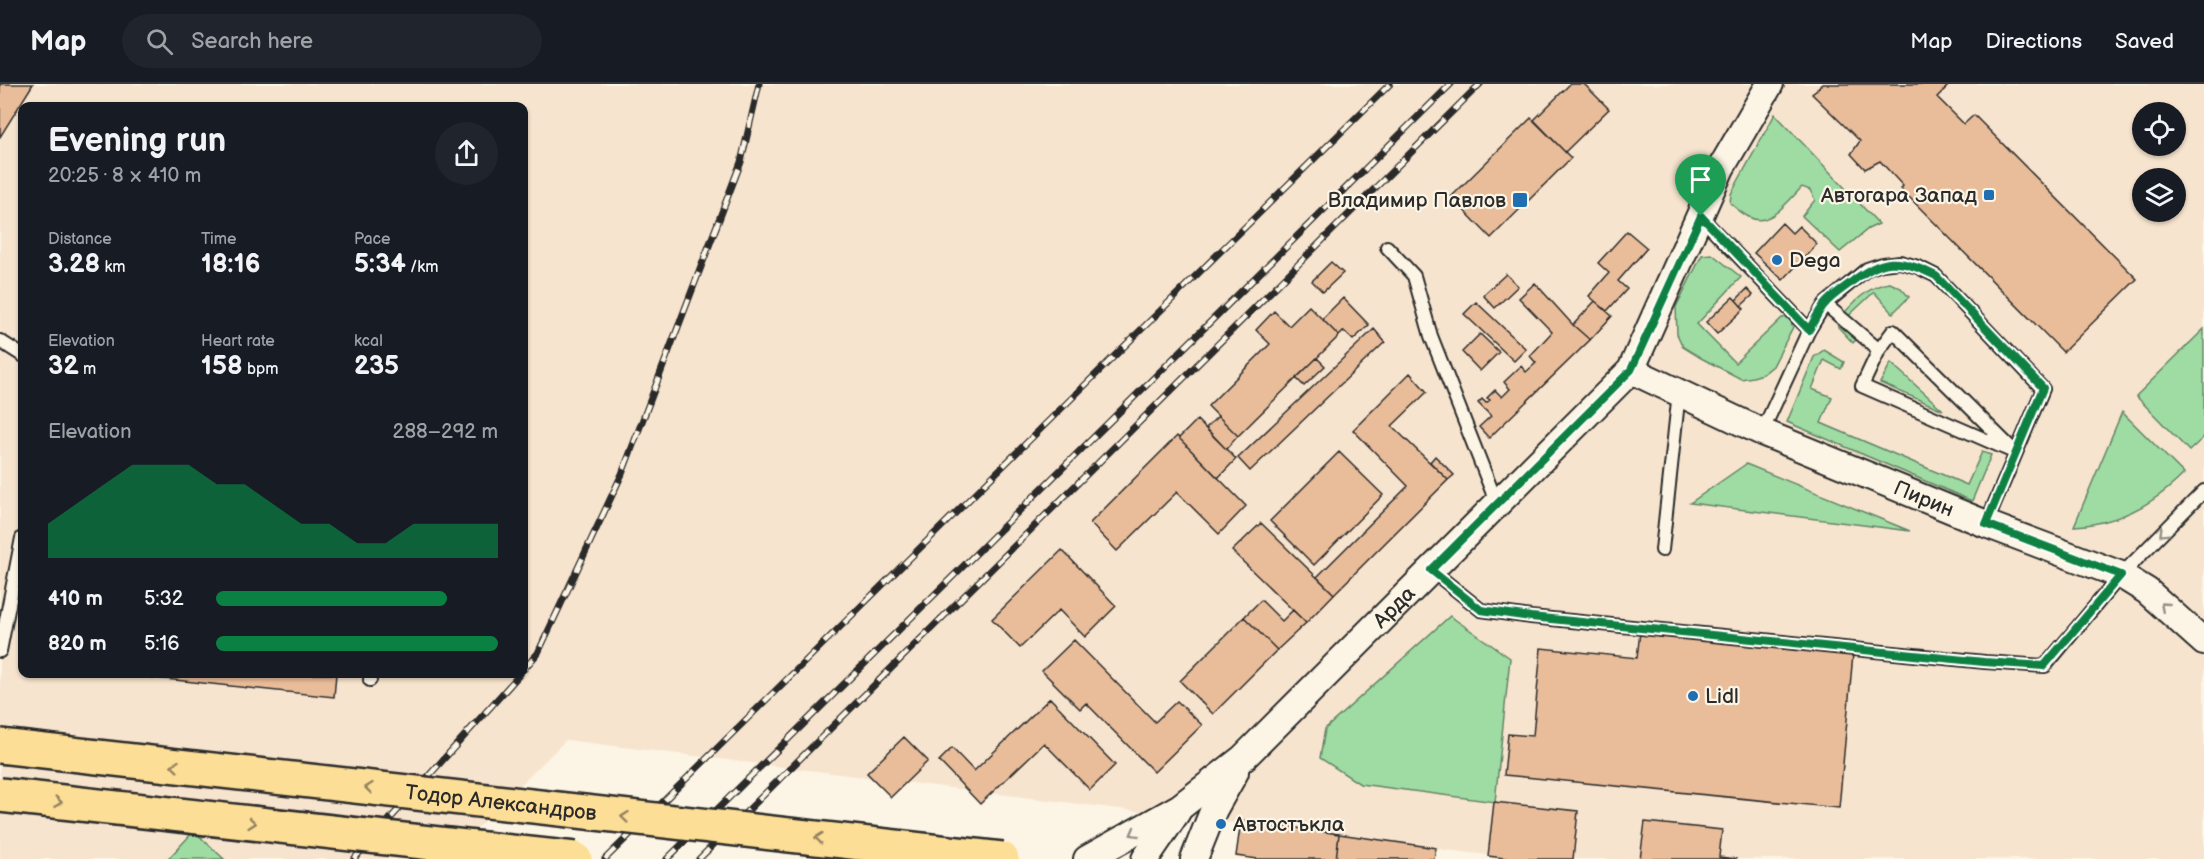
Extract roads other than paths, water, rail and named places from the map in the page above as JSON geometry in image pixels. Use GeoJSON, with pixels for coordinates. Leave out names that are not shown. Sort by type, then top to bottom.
{"type":"FeatureCollection","features":[{"type":"Feature","properties":{"kind":"main road","name":"Тодор Александров"},"geometry":{"type":"LineString","coordinates":[[0,746],[1002,859]]}},
{"type":"Feature","properties":{"kind":"main road"},"geometry":{"type":"LineString","coordinates":[[0,795],[574,859]]}},
{"type":"Feature","properties":{"kind":"street","name":"Арда"},"geometry":{"type":"LineString","coordinates":[[1087,859],[1180,807],[1243,758],[1631,370],[1721,168],[1770,84]]}},
{"type":"Feature","properties":{"kind":"street","name":"Пирин"},"geometry":{"type":"LineString","coordinates":[[1631,370],[1762,432],[1986,524],[2121,575],[2147,591],[2204,642]]}},
{"type":"Feature","properties":{"kind":"street"},"geometry":{"type":"LineString","coordinates":[[1194,859],[1214,809],[1243,758]]}},
{"type":"Feature","properties":{"kind":"street"},"geometry":{"type":"LineString","coordinates":[[1145,859],[1180,807]]}},
{"type":"Feature","properties":{"kind":"lane"},"geometry":{"type":"LineString","coordinates":[[1701,216],[1809,330]]}},
{"type":"Feature","properties":{"kind":"lane"},"geometry":{"type":"LineString","coordinates":[[1387,247],[1414,276],[1431,336],[1497,504]]}},
{"type":"Feature","properties":{"kind":"lane"},"geometry":{"type":"LineString","coordinates":[[1762,432],[1809,330],[1825,304],[1867,269],[1900,262],[1918,267],[1936,276],[2043,388],[1986,524]]}},
{"type":"Feature","properties":{"kind":"lane"},"geometry":{"type":"LineString","coordinates":[[1825,304],[1879,350]]}},
{"type":"Feature","properties":{"kind":"lane"},"geometry":{"type":"LineString","coordinates":[[1893,331],[2016,453],[1862,386],[1879,350],[1893,331]]}},
{"type":"Feature","properties":{"kind":"lane"},"geometry":{"type":"LineString","coordinates":[[0,341],[18,353]]}},
{"type":"Feature","properties":{"kind":"lane"},"geometry":{"type":"LineString","coordinates":[[1662,550],[1679,392]]}},
{"type":"Feature","properties":{"kind":"lane"},"geometry":{"type":"LineString","coordinates":[[1431,570],[1481,610],[1579,622],[2044,666],[2121,575],[2204,491]]}},
{"type":"Feature","properties":{"kind":"lane"},"geometry":{"type":"LineString","coordinates":[[0,651],[18,559]]}},
{"type":"Feature","properties":{"kind":"railway"},"geometry":{"type":"LineString","coordinates":[[528,664],[538,653],[622,474],[741,162],[759,84]]}},
{"type":"Feature","properties":{"kind":"railway"},"geometry":{"type":"LineString","coordinates":[[605,859],[1390,84]]}},
{"type":"Feature","properties":{"kind":"railway"},"geometry":{"type":"LineString","coordinates":[[667,859],[1451,84]]}},
{"type":"Feature","properties":{"kind":"railway"},"geometry":{"type":"LineString","coordinates":[[699,859],[1480,84]]}},
{"type":"Feature","properties":{"kind":"railway"},"geometry":{"type":"LineString","coordinates":[[354,859],[516,678]]}},
{"type":"Feature","properties":{"kind":"place","name":"Автогара Запад"},"geometry":{"type":"Point","coordinates":[1989,195]}},
{"type":"Feature","properties":{"kind":"place","name":"Владимир Павлов"},"geometry":{"type":"Point","coordinates":[1520,200]}},
{"type":"Feature","properties":{"kind":"place","name":"Dega"},"geometry":{"type":"Point","coordinates":[1777,260]}},
{"type":"Feature","properties":{"kind":"place","name":"Lidl"},"geometry":{"type":"Point","coordinates":[1693,696]}},
{"type":"Feature","properties":{"kind":"place","name":"Автостъкла"},"geometry":{"type":"Point","coordinates":[1221,824]}}]}
